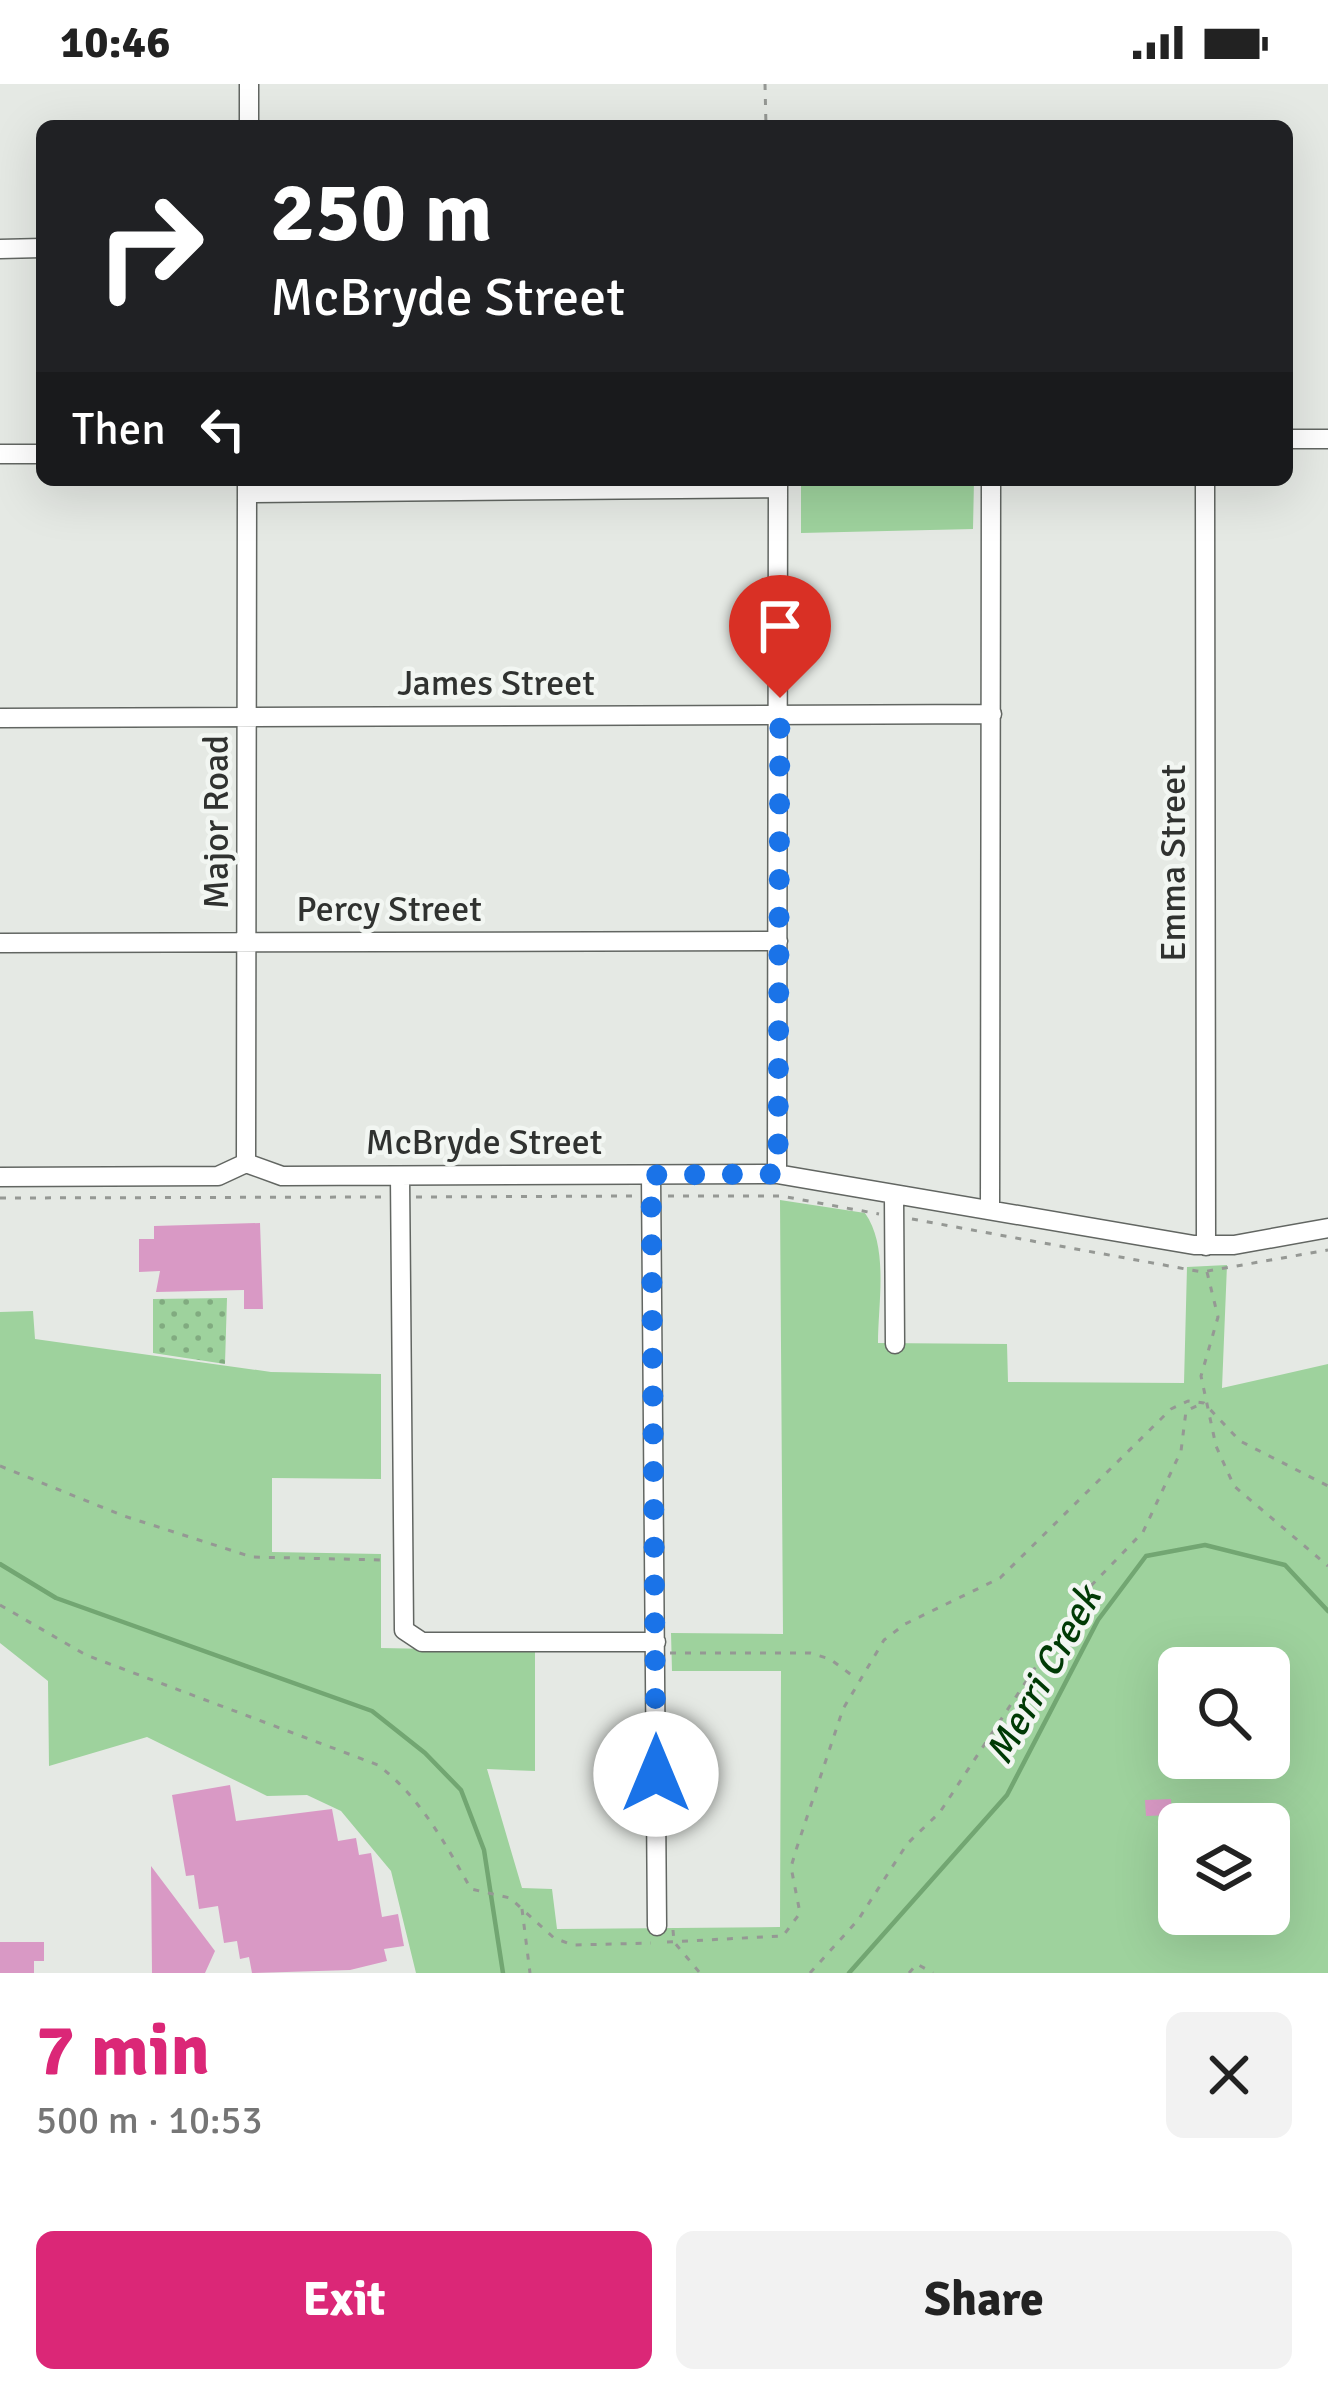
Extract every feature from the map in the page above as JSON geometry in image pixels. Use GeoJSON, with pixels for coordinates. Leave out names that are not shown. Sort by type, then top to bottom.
{"type":"FeatureCollection","features":[{"type":"Feature","properties":{"kind":"street"},"geometry":{"type":"LineString","coordinates":[[249,84],[249,120]]}},
{"type":"Feature","properties":{"kind":"street"},"geometry":{"type":"LineString","coordinates":[[0,249],[36,248]]}},
{"type":"Feature","properties":{"kind":"street"},"geometry":{"type":"LineString","coordinates":[[1293,439],[1328,439]]}},
{"type":"Feature","properties":{"kind":"street"},"geometry":{"type":"LineString","coordinates":[[0,454],[36,454]]}},
{"type":"Feature","properties":{"kind":"street","name":"Major Road"},"geometry":{"type":"LineString","coordinates":[[246,1163],[248,486]]}},
{"type":"Feature","properties":{"kind":"street"},"geometry":{"type":"LineString","coordinates":[[778,486],[778,1174]]}},
{"type":"Feature","properties":{"kind":"street"},"geometry":{"type":"LineString","coordinates":[[990,1210],[991,486]]}},
{"type":"Feature","properties":{"kind":"street","name":"Emma Street"},"geometry":{"type":"LineString","coordinates":[[1205,486],[1206,1246]]}},
{"type":"Feature","properties":{"kind":"street","name":"James Street"},"geometry":{"type":"LineString","coordinates":[[0,718],[992,714]]}},
{"type":"Feature","properties":{"kind":"street","name":"Percy Street"},"geometry":{"type":"LineString","coordinates":[[0,943],[778,941]]}},
{"type":"Feature","properties":{"kind":"street","name":"McBryde Street"},"geometry":{"type":"LineString","coordinates":[[0,1177],[218,1175],[246,1163],[282,1176],[778,1174],[1206,1246],[1328,1228]]}},
{"type":"Feature","properties":{"kind":"street"},"geometry":{"type":"LineString","coordinates":[[651,1175],[657,1926]]}},
{"type":"Feature","properties":{"kind":"street"},"geometry":{"type":"LineString","coordinates":[[400,1176],[401,1623],[414,1640],[656,1647]]}},
{"type":"Feature","properties":{"kind":"street"},"geometry":{"type":"LineString","coordinates":[[894,1196],[895,1344]]}},
{"type":"Feature","properties":{"kind":"path"},"geometry":{"type":"LineString","coordinates":[[766,84],[766,120]]}},
{"type":"Feature","properties":{"kind":"path"},"geometry":{"type":"LineString","coordinates":[[1206,1246],[1218,1317],[1201,1376],[1204,1403],[1234,1486],[1328,1566]]}},
{"type":"Feature","properties":{"kind":"path"},"geometry":{"type":"LineString","coordinates":[[0,1605],[86,1655],[377,1765],[399,1781],[429,1819],[471,1889],[510,1898],[554,1938],[573,1946],[783,1936],[800,1913],[791,1867],[858,1680],[884,1640],[905,1624],[1000,1578],[1172,1409],[1188,1401],[1204,1403],[1240,1441],[1328,1486]]}},
{"type":"Feature","properties":{"kind":"path"},"geometry":{"type":"LineString","coordinates":[[810,1973],[858,1920],[907,1844],[940,1812],[1085,1592],[1143,1532],[1181,1450],[1186,1411],[1204,1403]]}},
{"type":"Feature","properties":{"kind":"path"},"geometry":{"type":"LineString","coordinates":[[0,1466],[124,1516],[252,1556],[316,1562],[400,1558]]}},
{"type":"Feature","properties":{"kind":"path"},"geometry":{"type":"LineString","coordinates":[[656,1647],[810,1653],[830,1659],[858,1680]]}},
{"type":"Feature","properties":{"kind":"path"},"geometry":{"type":"LineString","coordinates":[[521,1905],[530,1973]]}},
{"type":"Feature","properties":{"kind":"path"},"geometry":{"type":"LineString","coordinates":[[674,1942],[700,1973]]}},
{"type":"Feature","properties":{"kind":"path"},"geometry":{"type":"LineString","coordinates":[[909,1973],[917,1964],[934,1973]]}},
{"type":"Feature","properties":{"kind":"green space"},"geometry":{"type":"Polygon","coordinates":[[[801,486],[974,486],[973,529],[801,533],[801,486]]]}},
{"type":"Feature","properties":{"kind":"green space"},"geometry":{"type":"Polygon","coordinates":[[[780,1200],[865,1213],[880,1259],[878,1343],[1007,1344],[1008,1382],[1184,1383],[1187,1267],[1227,1265],[1222,1388],[1328,1364],[1328,1973],[416,1973],[391,1871],[341,1811],[307,1795],[267,1796],[147,1737],[49,1766],[48,1681],[0,1643],[0,1312],[33,1311],[35,1339],[271,1372],[381,1374],[381,1479],[272,1478],[272,1552],[381,1554],[381,1648],[535,1651],[535,1771],[487,1769],[522,1888],[552,1889],[557,1929],[780,1927],[781,1671],[672,1671],[671,1633],[783,1634],[780,1200]]]}},
{"type":"Feature","properties":{"kind":"green space"},"geometry":{"type":"Polygon","coordinates":[[[227,1298],[225,1364],[153,1353],[153,1299],[227,1298]]]}},
{"type":"Feature","properties":{"kind":"building"},"geometry":{"type":"Polygon","coordinates":[[[260,1223],[263,1309],[244,1309],[244,1290],[156,1292],[160,1271],[139,1272],[139,1239],[154,1239],[154,1226],[260,1223]]]}},
{"type":"Feature","properties":{"kind":"building"},"geometry":{"type":"Polygon","coordinates":[[[230,1785],[236,1821],[332,1809],[338,1841],[356,1838],[359,1855],[371,1853],[382,1917],[398,1914],[404,1946],[384,1949],[387,1961],[350,1970],[252,1973],[249,1957],[240,1959],[237,1941],[224,1943],[218,1906],[199,1909],[194,1875],[186,1876],[172,1795],[230,1785]]]}},
{"type":"Feature","properties":{"kind":"building"},"geometry":{"type":"Polygon","coordinates":[[[1171,1799],[1171,1803],[1158,1803],[1158,1816],[1146,1816],[1145,1800],[1171,1799]]]}},
{"type":"Feature","properties":{"kind":"building"},"geometry":{"type":"Polygon","coordinates":[[[151,1866],[215,1951],[205,1973],[152,1973],[151,1866]]]}},
{"type":"Feature","properties":{"kind":"building"},"geometry":{"type":"Polygon","coordinates":[[[0,1942],[44,1942],[44,1961],[34,1961],[34,1973],[0,1973],[0,1942]]]}},
{"type":"Feature","properties":{"kind":"waterway","name":"Merri Creek"},"geometry":{"type":"LineString","coordinates":[[849,1973],[1007,1795],[1098,1620],[1146,1556],[1205,1545],[1285,1565],[1328,1611]]}},
{"type":"Feature","properties":{"kind":"waterway","name":"Merri Creek"},"geometry":{"type":"LineString","coordinates":[[0,1564],[56,1598],[372,1711],[425,1753],[461,1790],[484,1850],[503,1973]]}},
{"type":"Feature","properties":{"kind":"route"},"geometry":{"type":"LineString","coordinates":[[656,1774],[651,1175],[778,1174],[780,698]]}}]}
